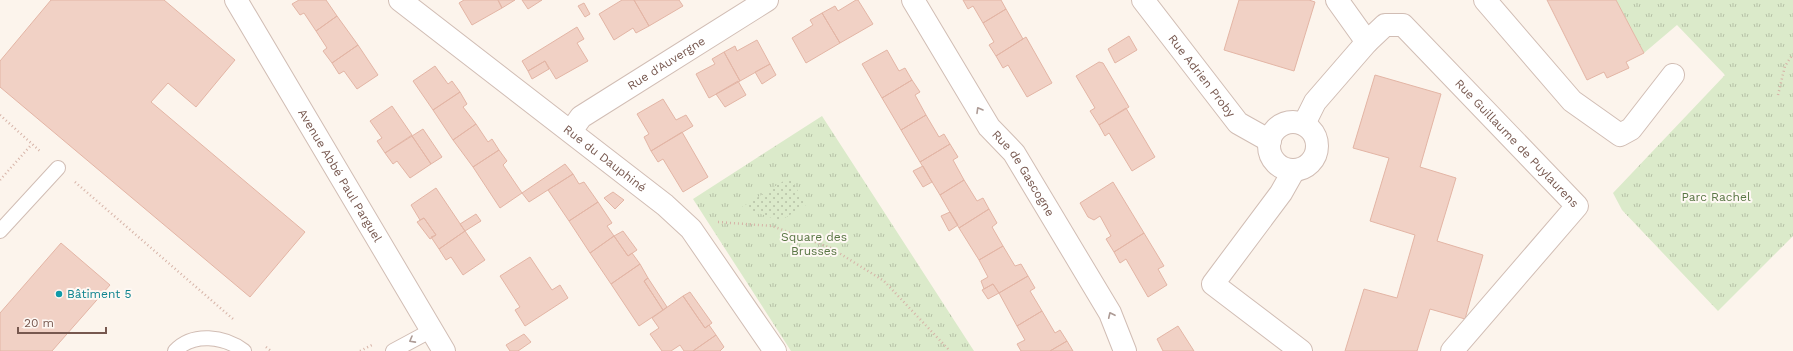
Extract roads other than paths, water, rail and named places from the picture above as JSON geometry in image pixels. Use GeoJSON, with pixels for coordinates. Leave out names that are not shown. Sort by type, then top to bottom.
{"type":"FeatureCollection","features":[{"type":"Feature","properties":{"kind":"street","name":"Avenue Abbé Paul Parguel"},"geometry":{"type":"LineString","coordinates":[[236,0],[444,351]]}},
{"type":"Feature","properties":{"kind":"street","name":"Rue d'Auvergne"},"geometry":{"type":"LineString","coordinates":[[571,131],[581,117],[767,0]]}},
{"type":"Feature","properties":{"kind":"street","name":"Rue de Gascogne"},"geometry":{"type":"LineString","coordinates":[[913,0],[989,127],[1014,153],[1110,313],[1125,351]]}},
{"type":"Feature","properties":{"kind":"street","name":"Rue Adrien Proby"},"geometry":{"type":"LineString","coordinates":[[1143,0],[1238,123],[1270,141]]}},
{"type":"Feature","properties":{"kind":"street"},"geometry":{"type":"LineString","coordinates":[[1337,0],[1367,42]]}},
{"type":"Feature","properties":{"kind":"street"},"geometry":{"type":"LineString","coordinates":[[1485,0],[1572,101],[1620,135],[1631,129],[1673,75]]}},
{"type":"Feature","properties":{"kind":"street","name":"Rue du Dauphiné"},"geometry":{"type":"LineString","coordinates":[[410,3],[665,205],[691,229],[774,351]]}},
{"type":"Feature","properties":{"kind":"street","name":"Rue Guillaume de Puylaurens"},"geometry":{"type":"LineString","coordinates":[[1304,124],[1315,102],[1367,42],[1385,25],[1403,25],[1577,206],[1452,351]]}},
{"type":"Feature","properties":{"kind":"street"},"geometry":{"type":"LineString","coordinates":[[1297,122],[1304,124],[1315,136],[1317,151],[1314,158],[1302,168],[1294,170],[1280,166],[1275,161],[1269,148],[1270,141],[1276,128],[1282,124],[1297,122]]}},
{"type":"Feature","properties":{"kind":"street"},"geometry":{"type":"LineString","coordinates":[[1294,170],[1281,193],[1214,284],[1301,351]]}},
{"type":"Feature","properties":{"kind":"lane"},"geometry":{"type":"LineString","coordinates":[[0,231],[58,168]]}},
{"type":"Feature","properties":{"kind":"lane"},"geometry":{"type":"LineString","coordinates":[[393,351],[432,330]]}},
{"type":"Feature","properties":{"kind":"lane"},"geometry":{"type":"LineString","coordinates":[[175,351],[190,341],[204,338],[230,342],[244,351]]}},
{"type":"Feature","properties":{"kind":"place","name":"Bâtiment 5"},"geometry":{"type":"Point","coordinates":[59,294]}},
{"type":"Feature","properties":{"kind":"park label","name":"Parc Rachel"},"geometry":{"type":"Point","coordinates":[1716,197]}},
{"type":"Feature","properties":{"kind":"park label","name":"Square des Brusses"},"geometry":{"type":"Point","coordinates":[814,244]}}]}
